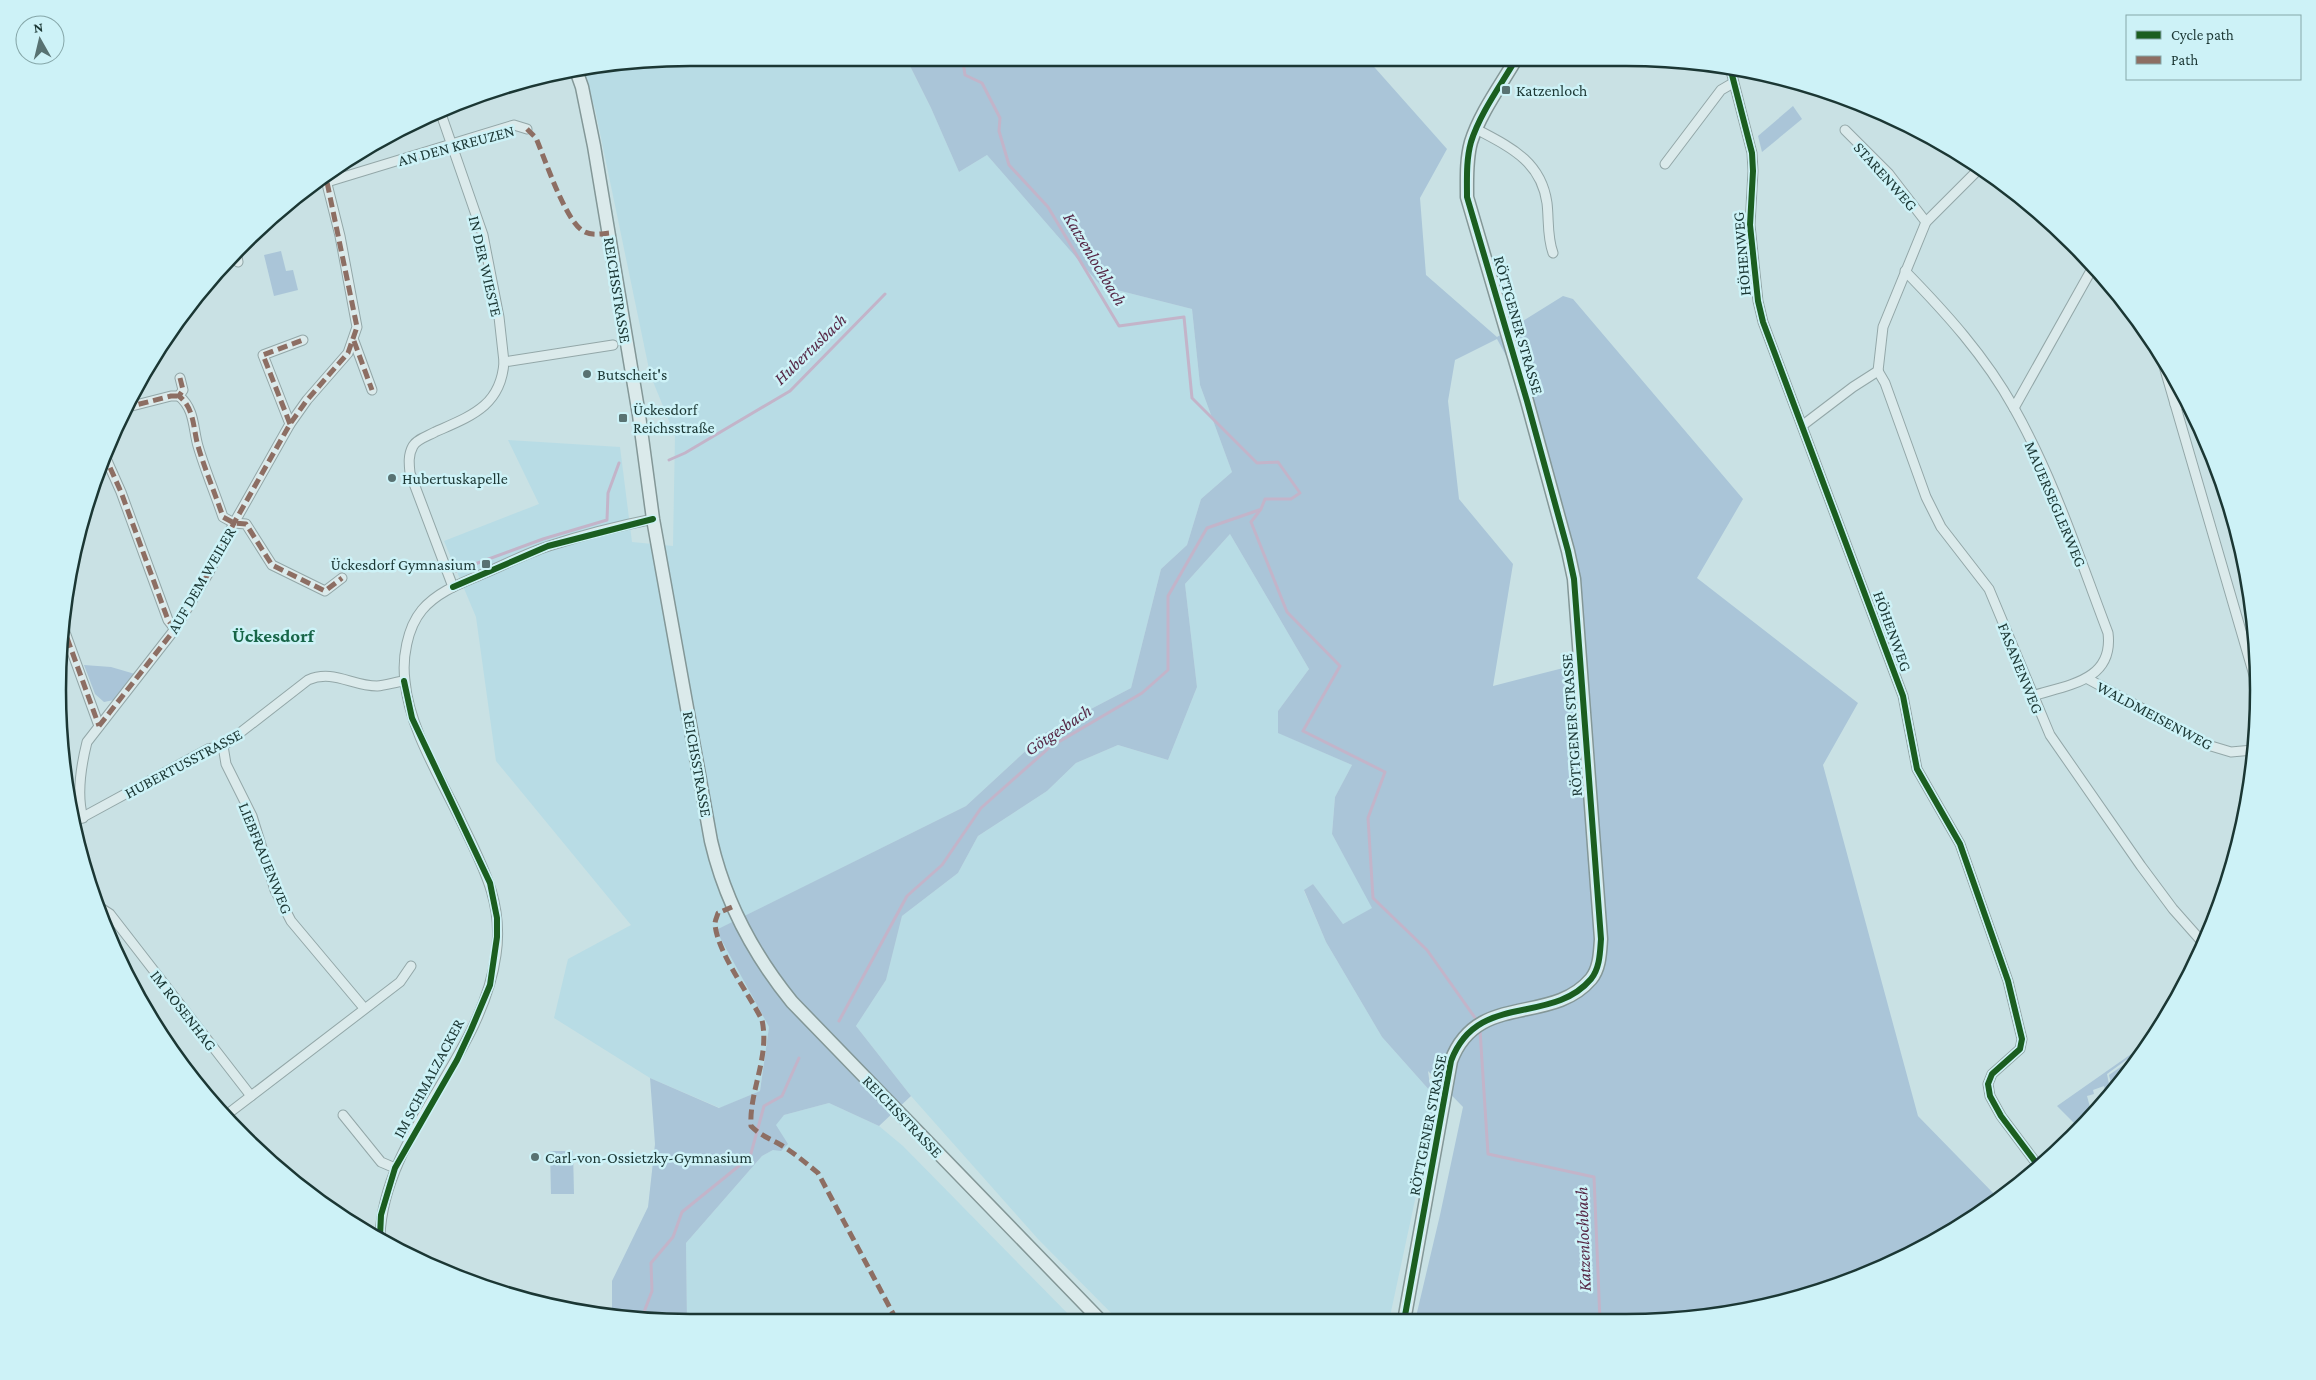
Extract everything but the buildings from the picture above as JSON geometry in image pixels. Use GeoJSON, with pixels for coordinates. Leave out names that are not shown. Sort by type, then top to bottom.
{"type":"FeatureCollection","features":[{"type":"Feature","properties":{"kind":"main road","name":"RÖTTGENER STRASSE"},"geometry":{"type":"LineString","coordinates":[[1405,1314],[1451,1061],[1457,1044],[1472,1028],[1485,1020],[1554,1002],[1574,993],[1591,979],[1600,961],[1601,939],[1574,578],[1527,401],[1467,197],[1466,168],[1471,143],[1476,129],[1513,66]]}},
{"type":"Feature","properties":{"kind":"main road","name":"REICHSSTRASSE"},"geometry":{"type":"LineString","coordinates":[[578,77],[596,155],[639,414],[653,519],[711,841],[723,884],[748,938],[778,984],[820,1033],[900,1112],[1093,1314]]}},
{"type":"Feature","properties":{"kind":"street","name":"HÖHENWEG"},"geometry":{"type":"LineString","coordinates":[[1732,76],[1752,153],[1750,225],[1760,310],[1902,696],[1916,769],[1960,844],[2008,981],[2022,1039],[2020,1050],[1992,1074],[1988,1084],[1990,1096],[2001,1116],[2035,1161]]}},
{"type":"Feature","properties":{"kind":"street"},"geometry":{"type":"LineString","coordinates":[[1665,164],[1721,90],[1733,83]]}},
{"type":"Feature","properties":{"kind":"street","name":"IN DER WIESTE"},"geometry":{"type":"LineString","coordinates":[[443,118],[482,235],[499,317],[504,362]]}},
{"type":"Feature","properties":{"kind":"street","name":"AN DEN KREUZEN"},"geometry":{"type":"LineString","coordinates":[[336,176],[514,125],[527,129]]}},
{"type":"Feature","properties":{"kind":"street"},"geometry":{"type":"LineString","coordinates":[[1476,129],[1516,150],[1536,173],[1545,194],[1549,241],[1553,253]]}},
{"type":"Feature","properties":{"kind":"street","name":"STARENWEG"},"geometry":{"type":"LineString","coordinates":[[1845,130],[1889,174],[1926,222]]}},
{"type":"Feature","properties":{"kind":"street"},"geometry":{"type":"LineString","coordinates":[[1803,425],[1878,371],[1883,327],[1926,222],[1975,173]]}},
{"type":"Feature","properties":{"kind":"street"},"geometry":{"type":"LineString","coordinates":[[327,183],[357,327],[354,341],[372,390]]}},
{"type":"Feature","properties":{"kind":"street","name":"MAUERSEGLERWEG"},"geometry":{"type":"LineString","coordinates":[[1905,271],[1951,318],[1984,361],[2014,408],[2055,492],[2108,633],[2106,658],[2088,679]]}},
{"type":"Feature","properties":{"kind":"street"},"geometry":{"type":"LineString","coordinates":[[2014,408],[2090,273]]}},
{"type":"Feature","properties":{"kind":"street"},"geometry":{"type":"LineString","coordinates":[[290,424],[263,355],[303,340]]}},
{"type":"Feature","properties":{"kind":"street","name":"AUF DEM WEILER"},"geometry":{"type":"LineString","coordinates":[[83,818],[79,804],[83,759],[87,742],[174,629],[208,574],[234,523],[290,424],[307,400],[348,353],[354,341]]}},
{"type":"Feature","properties":{"kind":"street"},"geometry":{"type":"LineString","coordinates":[[453,587],[410,473],[409,458],[413,446],[420,439],[475,414],[490,400],[503,380],[504,362],[613,346]]}},
{"type":"Feature","properties":{"kind":"street","name":"FASANENWEG"},"geometry":{"type":"LineString","coordinates":[[1878,371],[1885,383],[1926,496],[1941,527],[1989,589],[2043,722],[2141,866],[2173,909],[2198,937]]}},
{"type":"Feature","properties":{"kind":"street"},"geometry":{"type":"LineString","coordinates":[[180,378],[183,390],[180,396]]}},
{"type":"Feature","properties":{"kind":"street"},"geometry":{"type":"LineString","coordinates":[[2169,384],[2248,656]]}},
{"type":"Feature","properties":{"kind":"street"},"geometry":{"type":"LineString","coordinates":[[136,405],[171,396],[180,396],[187,402],[195,426],[197,445],[223,517],[234,523],[246,524],[272,565],[325,591],[342,578]]}},
{"type":"Feature","properties":{"kind":"street"},"geometry":{"type":"LineString","coordinates":[[2175,404],[2180,404]]}},
{"type":"Feature","properties":{"kind":"street"},"geometry":{"type":"LineString","coordinates":[[109,465],[121,492],[168,620],[174,629]]}},
{"type":"Feature","properties":{"kind":"street"},"geometry":{"type":"LineString","coordinates":[[404,680],[407,642],[413,624],[420,612],[434,598],[453,587],[548,546],[653,519]]}},
{"type":"Feature","properties":{"kind":"street"},"geometry":{"type":"LineString","coordinates":[[69,642],[99,726]]}},
{"type":"Feature","properties":{"kind":"street","name":"HUBERTUSSTRASSE"},"geometry":{"type":"LineString","coordinates":[[80,819],[208,749],[223,746],[308,680],[317,676],[335,676],[378,686],[404,680]]}},
{"type":"Feature","properties":{"kind":"street"},"geometry":{"type":"LineString","coordinates":[[2032,696],[2088,679]]}},
{"type":"Feature","properties":{"kind":"street","name":"WALDMEISENWEG"},"geometry":{"type":"LineString","coordinates":[[2088,679],[2211,746],[2231,752],[2246,751]]}},
{"type":"Feature","properties":{"kind":"street","name":"IM SCHMALZACKER"},"geometry":{"type":"LineString","coordinates":[[380,1231],[381,1215],[395,1168],[457,1060],[490,984],[498,937],[497,918],[490,883],[412,718],[404,680]]}},
{"type":"Feature","properties":{"kind":"street","name":"LIEBFRAUENWEG"},"geometry":{"type":"LineString","coordinates":[[223,746],[226,764],[252,816],[275,890],[291,921],[364,1008]]}},
{"type":"Feature","properties":{"kind":"street","name":"IM ROSENHAG"},"geometry":{"type":"LineString","coordinates":[[108,912],[251,1096]]}},
{"type":"Feature","properties":{"kind":"street"},"geometry":{"type":"LineString","coordinates":[[231,1111],[400,982],[411,966]]}},
{"type":"Feature","properties":{"kind":"street"},"geometry":{"type":"LineString","coordinates":[[343,1115],[381,1162],[395,1168]]}},
{"type":"Feature","properties":{"kind":"shaded area"},"geometry":{"type":"Polygon","coordinates":[[[690,66],[910,66],[959,172],[987,155],[1101,286],[1192,309],[1200,385],[1232,472],[1201,499],[1187,545],[1161,569],[1131,688],[1045,733],[966,806],[717,930],[769,1027],[760,1091],[720,1108],[650,1078],[554,1018],[568,959],[631,925],[496,761],[476,617],[444,541],[539,504],[508,440],[620,447],[632,542],[673,546],[675,436],[650,374],[595,109],[584,76],[649,68],[690,66]]]}},
{"type":"Feature","properties":{"kind":"shaded area"},"geometry":{"type":"Polygon","coordinates":[[[910,66],[1373,66],[1447,149],[1420,198],[1426,275],[1497,337],[1563,296],[1573,299],[1743,499],[1697,578],[1858,703],[1823,765],[1918,1116],[1994,1194],[1938,1230],[1865,1266],[1826,1281],[1748,1302],[1667,1312],[1626,1314],[1417,1314],[1463,1107],[1428,1071],[1431,1092],[1382,1037],[1326,942],[1304,890],[1313,884],[1343,924],[1372,908],[1332,834],[1335,797],[1352,765],[1278,733],[1278,711],[1309,669],[1230,534],[1185,584],[1197,687],[1168,760],[1118,745],[1076,763],[1047,791],[978,836],[958,873],[902,916],[886,980],[856,1026],[911,1096],[879,1126],[829,1103],[784,1115],[776,1125],[788,1144],[781,1151],[773,1150],[762,1156],[686,1243],[687,1314],[612,1308],[612,1281],[648,1207],[655,1144],[650,1078],[719,1108],[760,1091],[769,1027],[716,930],[966,806],[1045,733],[1131,688],[1161,569],[1187,545],[1201,499],[1232,472],[1200,385],[1192,309],[1101,286],[987,155],[959,172],[910,66]],[[1497,339],[1455,360],[1448,401],[1459,499],[1513,564],[1493,686],[1583,663],[1577,573],[1527,394],[1497,339]]]}},
{"type":"Feature","properties":{"kind":"shaded area"},"geometry":{"type":"Polygon","coordinates":[[[1793,106],[1802,119],[1762,152],[1758,136],[1793,106]]]}},
{"type":"Feature","properties":{"kind":"shaded area"},"geometry":{"type":"Polygon","coordinates":[[[281,251],[286,271],[293,270],[298,290],[274,296],[264,255],[281,251]]]}},
{"type":"Feature","properties":{"kind":"shaded area"},"geometry":{"type":"Polygon","coordinates":[[[1230,534],[1309,669],[1278,711],[1279,733],[1352,765],[1335,797],[1332,834],[1373,908],[1343,924],[1313,884],[1304,891],[1326,942],[1382,1037],[1431,1092],[1433,1106],[1391,1314],[1112,1314],[1038,1239],[911,1096],[856,1026],[886,980],[902,916],[958,873],[978,836],[1047,791],[1076,763],[1118,745],[1168,760],[1197,687],[1185,584],[1230,534]]]}},
{"type":"Feature","properties":{"kind":"shaded area"},"geometry":{"type":"Polygon","coordinates":[[[84,665],[111,667],[135,674],[114,700],[104,702],[95,694],[84,665]]]}},
{"type":"Feature","properties":{"kind":"shaded area"},"geometry":{"type":"Polygon","coordinates":[[[2134,1052],[2107,1074],[2109,1084],[2105,1089],[2104,1086],[2093,1090],[2094,1094],[2087,1096],[2090,1107],[2074,1123],[2057,1106],[2134,1052]]]}},
{"type":"Feature","properties":{"kind":"shaded area"},"geometry":{"type":"Polygon","coordinates":[[[2126,1063],[2111,1082],[2109,1075],[2126,1063]]]}},
{"type":"Feature","properties":{"kind":"shaded area"},"geometry":{"type":"Polygon","coordinates":[[[829,1103],[879,1126],[903,1146],[1068,1314],[687,1314],[686,1243],[762,1156],[773,1150],[776,1124],[784,1115],[829,1103]]]}},
{"type":"Feature","properties":{"kind":"shaded area"},"geometry":{"type":"Polygon","coordinates":[[[550,1151],[573,1151],[574,1194],[551,1194],[550,1151]]]}},
{"type":"Feature","properties":{"kind":"waterway","name":"Katzenlochbach"},"geometry":{"type":"LineString","coordinates":[[964,66],[965,75],[982,83],[1000,118],[999,131],[1009,165],[1048,207],[1119,326],[1184,317],[1192,398],[1257,463],[1278,462],[1300,493],[1291,499],[1265,499],[1261,509],[1251,522],[1287,612],[1340,666],[1303,731],[1385,772],[1368,818],[1373,898],[1427,950],[1478,1022]]}},
{"type":"Feature","properties":{"kind":"waterway","name":"Hubertusbach"},"geometry":{"type":"LineString","coordinates":[[669,460],[685,453],[790,391],[885,294]]}},
{"type":"Feature","properties":{"kind":"waterway","name":"Hubertusbach"},"geometry":{"type":"LineString","coordinates":[[456,571],[543,539],[607,520],[608,493],[619,463]]}},
{"type":"Feature","properties":{"kind":"waterway","name":"Götgesbach"},"geometry":{"type":"LineString","coordinates":[[839,1021],[907,896],[942,865],[981,808],[1050,747],[1142,693],[1168,670],[1168,596],[1207,528],[1259,510]]}},
{"type":"Feature","properties":{"kind":"waterway","name":"Katzenlochbach"},"geometry":{"type":"LineString","coordinates":[[1480,1030],[1488,1154],[1594,1177],[1600,1314]]}},
{"type":"Feature","properties":{"kind":"waterway","name":"Götgesbach"},"geometry":{"type":"LineString","coordinates":[[644,1312],[652,1291],[651,1263],[673,1237],[682,1212],[750,1157],[764,1106],[782,1096],[799,1058]]}},
{"type":"Feature","properties":{"kind":"marked path"},"geometry":{"type":"LineString","coordinates":[[527,129],[536,138],[550,174],[569,215],[576,225],[589,234],[609,233]]}},
{"type":"Feature","properties":{"kind":"marked path"},"geometry":{"type":"LineString","coordinates":[[99,726],[175,629],[208,574],[234,523],[290,424],[307,400],[348,353],[357,327],[327,183]]}},
{"type":"Feature","properties":{"kind":"marked path"},"geometry":{"type":"LineString","coordinates":[[290,424],[263,355],[303,340]]}},
{"type":"Feature","properties":{"kind":"marked path"},"geometry":{"type":"LineString","coordinates":[[354,341],[372,390]]}},
{"type":"Feature","properties":{"kind":"marked path"},"geometry":{"type":"LineString","coordinates":[[180,378],[183,390],[179,396],[191,413],[196,440],[223,517],[234,523],[246,524],[272,565],[325,591],[342,578]]}},
{"type":"Feature","properties":{"kind":"marked path"},"geometry":{"type":"LineString","coordinates":[[136,405],[171,396],[179,396]]}},
{"type":"Feature","properties":{"kind":"marked path"},"geometry":{"type":"LineString","coordinates":[[109,465],[121,492],[168,620],[175,629]]}},
{"type":"Feature","properties":{"kind":"marked path"},"geometry":{"type":"LineString","coordinates":[[69,642],[99,726]]}},
{"type":"Feature","properties":{"kind":"marked path"},"geometry":{"type":"LineString","coordinates":[[732,907],[718,913],[715,924],[717,935],[727,960],[762,1020],[764,1034],[762,1061],[751,1113],[751,1126],[762,1135],[791,1151],[818,1173],[893,1314]]}},
{"type":"Feature","properties":{"kind":"cycle path"},"geometry":{"type":"LineString","coordinates":[[1405,1314],[1451,1061],[1463,1039],[1478,1025],[1516,1011],[1556,1002],[1575,993],[1594,975],[1598,965],[1601,939],[1574,579],[1527,401],[1467,197],[1471,142],[1485,110],[1512,66]]}},
{"type":"Feature","properties":{"kind":"cycle path"},"geometry":{"type":"LineString","coordinates":[[1732,76],[1752,153],[1750,225],[1758,301],[1763,322],[1903,696],[1917,769],[1960,844],[2008,981],[2022,1039],[2020,1049],[1992,1074],[1988,1084],[1990,1096],[2001,1116],[2035,1161]]}},
{"type":"Feature","properties":{"kind":"cycle path"},"geometry":{"type":"LineString","coordinates":[[453,587],[548,546],[653,519]]}},
{"type":"Feature","properties":{"kind":"cycle path"},"geometry":{"type":"LineString","coordinates":[[380,1231],[381,1215],[395,1168],[457,1060],[490,985],[497,937],[497,918],[490,883],[412,718],[404,681]]}},
{"type":"Feature","properties":{"kind":"place","name":"Katzenloch"},"geometry":{"type":"Point","coordinates":[1506,90]}},
{"type":"Feature","properties":{"kind":"place","name":"Butscheit's"},"geometry":{"type":"Point","coordinates":[587,374]}},
{"type":"Feature","properties":{"kind":"place","name":"Ückesdorf Reichsstraße"},"geometry":{"type":"Point","coordinates":[623,418]}},
{"type":"Feature","properties":{"kind":"place","name":"Hubertuskapelle"},"geometry":{"type":"Point","coordinates":[392,478]}},
{"type":"Feature","properties":{"kind":"place","name":"Ückesdorf Gymnasium"},"geometry":{"type":"Point","coordinates":[486,564]}},
{"type":"Feature","properties":{"kind":"place","name":"Carl-von-Ossietzky-Gymnasium"},"geometry":{"type":"Point","coordinates":[535,1157]}},
{"type":"Feature","properties":{"kind":"district","name":"Ückesdorf"},"geometry":{"type":"Point","coordinates":[273,635]}}]}
